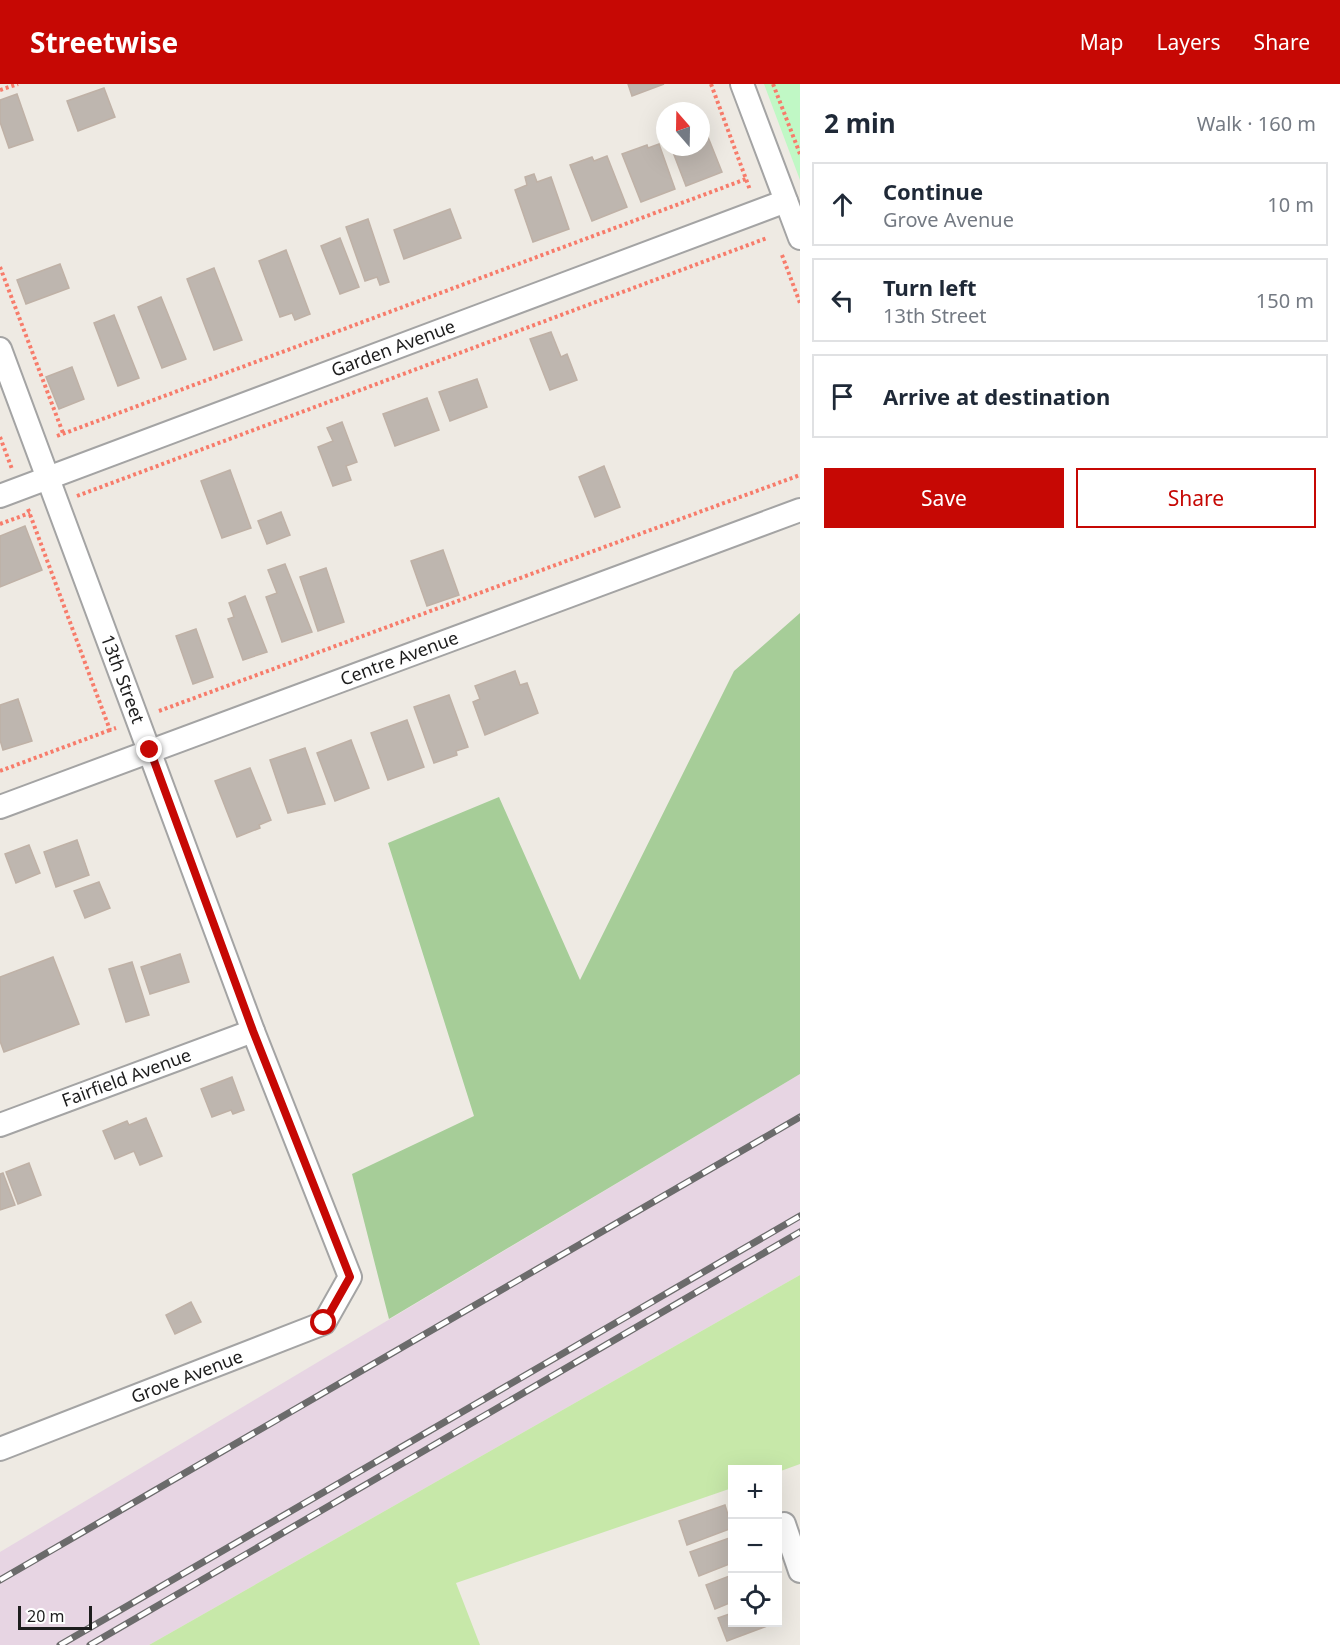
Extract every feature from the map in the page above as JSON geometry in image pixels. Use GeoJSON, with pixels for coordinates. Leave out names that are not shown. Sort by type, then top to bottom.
{"type":"FeatureCollection","features":[{"type":"Feature","properties":{"kind":"street"},"geometry":{"type":"LineString","coordinates":[[742,84],[800,238]]}},
{"type":"Feature","properties":{"kind":"street","name":"Garden Avenue"},"geometry":{"type":"LineString","coordinates":[[10,492],[786,201]]}},
{"type":"Feature","properties":{"kind":"street","name":"13th Street"},"geometry":{"type":"LineString","coordinates":[[0,349],[253,1031],[350,1277]]}},
{"type":"Feature","properties":{"kind":"street","name":"Centre Avenue"},"geometry":{"type":"LineString","coordinates":[[0,807],[800,510]]}},
{"type":"Feature","properties":{"kind":"street","name":"Fairfield Avenue"},"geometry":{"type":"LineString","coordinates":[[0,1125],[253,1031]]}},
{"type":"Feature","properties":{"kind":"street","name":"Grove Avenue"},"geometry":{"type":"LineString","coordinates":[[0,1449],[324,1323],[350,1277]]}},
{"type":"Feature","properties":{"kind":"street"},"geometry":{"type":"LineString","coordinates":[[784,1524],[800,1571]]}},
{"type":"Feature","properties":{"kind":"path"},"geometry":{"type":"LineString","coordinates":[[0,90],[18,84]]}},
{"type":"Feature","properties":{"kind":"path"},"geometry":{"type":"LineString","coordinates":[[773,84],[800,154]]}},
{"type":"Feature","properties":{"kind":"path"},"geometry":{"type":"LineString","coordinates":[[0,457],[746,179]]}},
{"type":"Feature","properties":{"kind":"path"},"geometry":{"type":"LineString","coordinates":[[0,525],[767,238]]}},
{"type":"Feature","properties":{"kind":"path"},"geometry":{"type":"LineString","coordinates":[[0,267],[63,434]]}},
{"type":"Feature","properties":{"kind":"path"},"geometry":{"type":"LineString","coordinates":[[0,436],[7,454],[10,492],[29,514],[110,730]]}},
{"type":"Feature","properties":{"kind":"path"},"geometry":{"type":"LineString","coordinates":[[0,771],[800,475]]}},
{"type":"Feature","properties":{"kind":"shaded area"},"geometry":{"type":"Polygon","coordinates":[[[800,1074],[800,1275],[149,1645],[0,1645],[0,1552],[800,1074]]]}},
{"type":"Feature","properties":{"kind":"green space"},"geometry":{"type":"Polygon","coordinates":[[[764,84],[800,84],[800,180],[764,84]]]}},
{"type":"Feature","properties":{"kind":"green space"},"geometry":{"type":"Polygon","coordinates":[[[800,613],[800,1074],[389,1319],[352,1174],[474,1116],[388,843],[499,797],[580,980],[734,671],[800,613]]]}},
{"type":"Feature","properties":{"kind":"green space"},"geometry":{"type":"Polygon","coordinates":[[[800,1275],[800,1464],[782,1471],[782,1465],[728,1465],[728,1489],[456,1583],[480,1645],[149,1645],[800,1275]]]}},
{"type":"Feature","properties":{"kind":"building"},"geometry":{"type":"Polygon","coordinates":[[[628,84],[664,84],[632,96],[628,84]]]}},
{"type":"Feature","properties":{"kind":"building"},"geometry":{"type":"Polygon","coordinates":[[[104,88],[115,117],[78,131],[67,101],[104,88]]]}},
{"type":"Feature","properties":{"kind":"building"},"geometry":{"type":"Polygon","coordinates":[[[17,94],[33,140],[9,148],[0,122],[0,100],[17,94]]]}},
{"type":"Feature","properties":{"kind":"building"},"geometry":{"type":"Polygon","coordinates":[[[710,142],[722,172],[686,186],[674,156],[710,156],[710,142]]]}},
{"type":"Feature","properties":{"kind":"building"},"geometry":{"type":"Polygon","coordinates":[[[647,145],[648,148],[656,145],[656,156],[663,156],[675,189],[641,202],[622,154],[647,145]]]}},
{"type":"Feature","properties":{"kind":"building"},"geometry":{"type":"Polygon","coordinates":[[[607,156],[627,207],[592,221],[570,165],[592,157],[594,161],[607,156]]]}},
{"type":"Feature","properties":{"kind":"building"},"geometry":{"type":"Polygon","coordinates":[[[534,174],[537,182],[551,177],[569,229],[533,242],[515,190],[527,185],[525,177],[534,174]]]}},
{"type":"Feature","properties":{"kind":"building"},"geometry":{"type":"Polygon","coordinates":[[[450,209],[461,238],[404,259],[394,230],[450,209]]]}},
{"type":"Feature","properties":{"kind":"building"},"geometry":{"type":"Polygon","coordinates":[[[368,219],[389,282],[380,285],[377,277],[365,281],[346,227],[368,219]]]}},
{"type":"Feature","properties":{"kind":"building"},"geometry":{"type":"Polygon","coordinates":[[[340,238],[359,287],[340,294],[321,246],[340,238]]]}},
{"type":"Feature","properties":{"kind":"building"},"geometry":{"type":"Polygon","coordinates":[[[286,250],[310,314],[295,320],[292,313],[280,317],[259,261],[286,250]]]}},
{"type":"Feature","properties":{"kind":"building"},"geometry":{"type":"Polygon","coordinates":[[[60,264],[69,288],[26,304],[17,280],[60,264]]]}},
{"type":"Feature","properties":{"kind":"building"},"geometry":{"type":"Polygon","coordinates":[[[214,268],[242,340],[214,350],[187,279],[214,268]]]}},
{"type":"Feature","properties":{"kind":"building"},"geometry":{"type":"Polygon","coordinates":[[[161,297],[186,359],[162,368],[138,307],[161,297]]]}},
{"type":"Feature","properties":{"kind":"building"},"geometry":{"type":"Polygon","coordinates":[[[114,315],[139,378],[118,386],[94,323],[114,315]]]}},
{"type":"Feature","properties":{"kind":"building"},"geometry":{"type":"Polygon","coordinates":[[[551,332],[561,357],[567,354],[577,380],[550,390],[530,339],[551,332]]]}},
{"type":"Feature","properties":{"kind":"building"},"geometry":{"type":"Polygon","coordinates":[[[72,367],[84,399],[59,409],[46,377],[72,367]]]}},
{"type":"Feature","properties":{"kind":"building"},"geometry":{"type":"Polygon","coordinates":[[[477,379],[487,407],[450,421],[439,392],[477,379]]]}},
{"type":"Feature","properties":{"kind":"building"},"geometry":{"type":"Polygon","coordinates":[[[427,398],[439,430],[395,446],[383,414],[427,398]]]}},
{"type":"Feature","properties":{"kind":"building"},"geometry":{"type":"Polygon","coordinates":[[[342,422],[357,462],[346,466],[351,480],[333,486],[318,447],[333,441],[327,428],[342,422]]]}},
{"type":"Feature","properties":{"kind":"building"},"geometry":{"type":"Polygon","coordinates":[[[604,466],[620,507],[595,517],[579,477],[604,466]]]}},
{"type":"Feature","properties":{"kind":"building"},"geometry":{"type":"Polygon","coordinates":[[[230,470],[251,528],[222,538],[201,481],[230,470]]]}},
{"type":"Feature","properties":{"kind":"building"},"geometry":{"type":"Polygon","coordinates":[[[281,512],[290,535],[267,544],[258,521],[281,512]]]}},
{"type":"Feature","properties":{"kind":"building"},"geometry":{"type":"Polygon","coordinates":[[[25,526],[42,570],[0,587],[0,536],[25,526]]]}},
{"type":"Feature","properties":{"kind":"building"},"geometry":{"type":"Polygon","coordinates":[[[443,550],[459,595],[427,606],[411,561],[443,550]]]}},
{"type":"Feature","properties":{"kind":"building"},"geometry":{"type":"Polygon","coordinates":[[[285,564],[312,632],[282,642],[266,597],[277,593],[268,570],[285,564]]]}},
{"type":"Feature","properties":{"kind":"building"},"geometry":{"type":"Polygon","coordinates":[[[326,568],[344,622],[318,631],[300,577],[326,568]]]}},
{"type":"Feature","properties":{"kind":"building"},"geometry":{"type":"Polygon","coordinates":[[[245,596],[267,652],[243,660],[228,619],[234,617],[229,603],[245,596]]]}},
{"type":"Feature","properties":{"kind":"building"},"geometry":{"type":"Polygon","coordinates":[[[196,629],[213,677],[193,684],[176,636],[196,629]]]}},
{"type":"Feature","properties":{"kind":"building"},"geometry":{"type":"Polygon","coordinates":[[[515,671],[520,685],[527,683],[538,713],[485,735],[473,702],[480,699],[475,686],[515,671]]]}},
{"type":"Feature","properties":{"kind":"building"},"geometry":{"type":"Polygon","coordinates":[[[449,695],[468,747],[456,751],[457,755],[434,763],[414,707],[449,695]]]}},
{"type":"Feature","properties":{"kind":"building"},"geometry":{"type":"Polygon","coordinates":[[[18,699],[32,741],[3,750],[0,740],[0,705],[18,699]]]}},
{"type":"Feature","properties":{"kind":"building"},"geometry":{"type":"Polygon","coordinates":[[[407,720],[424,767],[388,780],[371,733],[407,720]]]}},
{"type":"Feature","properties":{"kind":"building"},"geometry":{"type":"Polygon","coordinates":[[[351,740],[369,788],[335,801],[317,753],[351,740]]]}},
{"type":"Feature","properties":{"kind":"building"},"geometry":{"type":"Polygon","coordinates":[[[305,748],[325,804],[288,813],[270,760],[305,748]]]}},
{"type":"Feature","properties":{"kind":"building"},"geometry":{"type":"Polygon","coordinates":[[[250,768],[271,820],[259,825],[260,828],[237,837],[215,781],[250,768]]]}},
{"type":"Feature","properties":{"kind":"building"},"geometry":{"type":"Polygon","coordinates":[[[77,840],[89,875],[56,887],[44,852],[77,840]]]}},
{"type":"Feature","properties":{"kind":"building"},"geometry":{"type":"Polygon","coordinates":[[[29,845],[40,873],[16,883],[5,854],[29,845]]]}},
{"type":"Feature","properties":{"kind":"building"},"geometry":{"type":"Polygon","coordinates":[[[99,882],[110,908],[85,918],[74,891],[99,882]]]}},
{"type":"Feature","properties":{"kind":"building"},"geometry":{"type":"Polygon","coordinates":[[[180,954],[189,982],[150,994],[141,967],[180,954]]]}},
{"type":"Feature","properties":{"kind":"building"},"geometry":{"type":"Polygon","coordinates":[[[53,957],[79,1024],[4,1052],[0,1041],[0,977],[53,957]]]}},
{"type":"Feature","properties":{"kind":"building"},"geometry":{"type":"Polygon","coordinates":[[[132,962],[149,1015],[126,1022],[109,969],[132,962]]]}},
{"type":"Feature","properties":{"kind":"building"},"geometry":{"type":"Polygon","coordinates":[[[232,1077],[244,1110],[233,1114],[231,1110],[212,1117],[201,1089],[232,1077]]]}},
{"type":"Feature","properties":{"kind":"building"},"geometry":{"type":"Polygon","coordinates":[[[146,1118],[162,1156],[140,1165],[134,1151],[115,1159],[103,1131],[127,1121],[129,1125],[146,1118]]]}},
{"type":"Feature","properties":{"kind":"building"},"geometry":{"type":"Polygon","coordinates":[[[29,1163],[41,1195],[18,1204],[6,1172],[29,1163]]]}},
{"type":"Feature","properties":{"kind":"building"},"geometry":{"type":"Polygon","coordinates":[[[3,1173],[15,1205],[0,1210],[0,1174],[3,1173]]]}},
{"type":"Feature","properties":{"kind":"building"},"geometry":{"type":"Polygon","coordinates":[[[191,1302],[201,1322],[175,1334],[166,1315],[191,1302]]]}},
{"type":"Feature","properties":{"kind":"building"},"geometry":{"type":"Polygon","coordinates":[[[725,1505],[728,1530],[687,1545],[679,1521],[725,1505]]]}},
{"type":"Feature","properties":{"kind":"building"},"geometry":{"type":"Polygon","coordinates":[[[728,1538],[728,1565],[699,1576],[690,1552],[728,1538]]]}},
{"type":"Feature","properties":{"kind":"building"},"geometry":{"type":"Polygon","coordinates":[[[728,1577],[728,1604],[715,1609],[706,1585],[728,1577]]]}},
{"type":"Feature","properties":{"kind":"building"},"geometry":{"type":"Polygon","coordinates":[[[728,1614],[728,1627],[764,1627],[727,1641],[718,1618],[728,1614]]]}},
{"type":"Feature","properties":{"kind":"railway"},"geometry":{"type":"LineString","coordinates":[[0,1580],[800,1117]]}},
{"type":"Feature","properties":{"kind":"railway"},"geometry":{"type":"LineString","coordinates":[[60,1645],[800,1216]]}},
{"type":"Feature","properties":{"kind":"railway"},"geometry":{"type":"LineString","coordinates":[[90,1645],[800,1232]]}},
{"type":"Feature","properties":{"kind":"route"},"geometry":{"type":"LineString","coordinates":[[150,750],[253,1031],[350,1277],[324,1323]]}}]}
